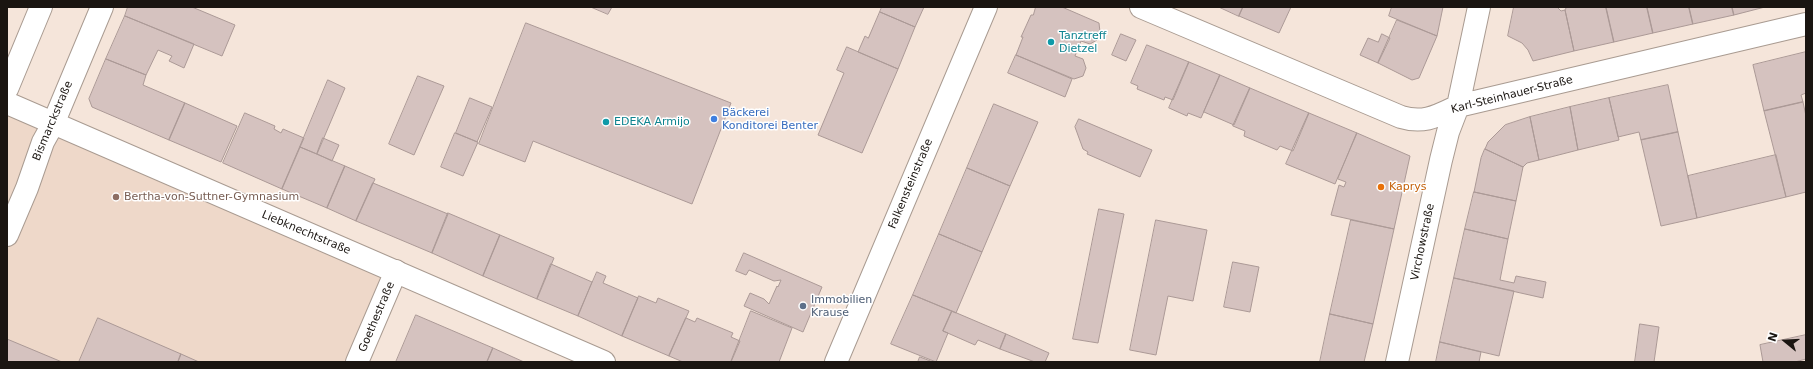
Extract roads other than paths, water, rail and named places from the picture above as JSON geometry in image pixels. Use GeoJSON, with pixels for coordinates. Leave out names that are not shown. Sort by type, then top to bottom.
{"type":"FeatureCollection","features":[{"type":"Feature","properties":{"kind":"street"},"geometry":{"type":"LineString","coordinates":[[7,89],[41,7]]}},
{"type":"Feature","properties":{"kind":"street","name":"Bismarckstraße"},"geometry":{"type":"LineString","coordinates":[[7,235],[27,188],[38,154],[53,124],[102,7]]}},
{"type":"Feature","properties":{"kind":"street","name":"Falkensteinstraße"},"geometry":{"type":"LineString","coordinates":[[836,362],[986,7]]}},
{"type":"Feature","properties":{"kind":"street","name":"Karl-Steinhauer-Straße"},"geometry":{"type":"LineString","coordinates":[[1140,7],[1409,119],[1420,121],[1458,106],[1806,24]]}},
{"type":"Feature","properties":{"kind":"street","name":"Virchowstraße"},"geometry":{"type":"LineString","coordinates":[[1397,362],[1441,160],[1448,132],[1458,106],[1479,7]]}},
{"type":"Feature","properties":{"kind":"street","name":"Liebknechtstraße"},"geometry":{"type":"LineString","coordinates":[[7,103],[604,362]]}},
{"type":"Feature","properties":{"kind":"street","name":"Goethestraße"},"geometry":{"type":"LineString","coordinates":[[357,362],[396,271]]}},
{"type":"Feature","properties":{"kind":"place","name":"Tanztreff Dietzel"},"geometry":{"type":"Point","coordinates":[1051,42]}},
{"type":"Feature","properties":{"kind":"place","name":"Bäckerei Konditorei Benter"},"geometry":{"type":"Point","coordinates":[714,119]}},
{"type":"Feature","properties":{"kind":"place","name":"EDEKA Armijo"},"geometry":{"type":"Point","coordinates":[606,122]}},
{"type":"Feature","properties":{"kind":"place","name":"Kaprys"},"geometry":{"type":"Point","coordinates":[1381,187]}},
{"type":"Feature","properties":{"kind":"place","name":"Bertha-von-Suttner-Gymnasium"},"geometry":{"type":"Point","coordinates":[116,197]}},
{"type":"Feature","properties":{"kind":"place","name":"Immobilien Krause"},"geometry":{"type":"Point","coordinates":[803,306]}}]}
